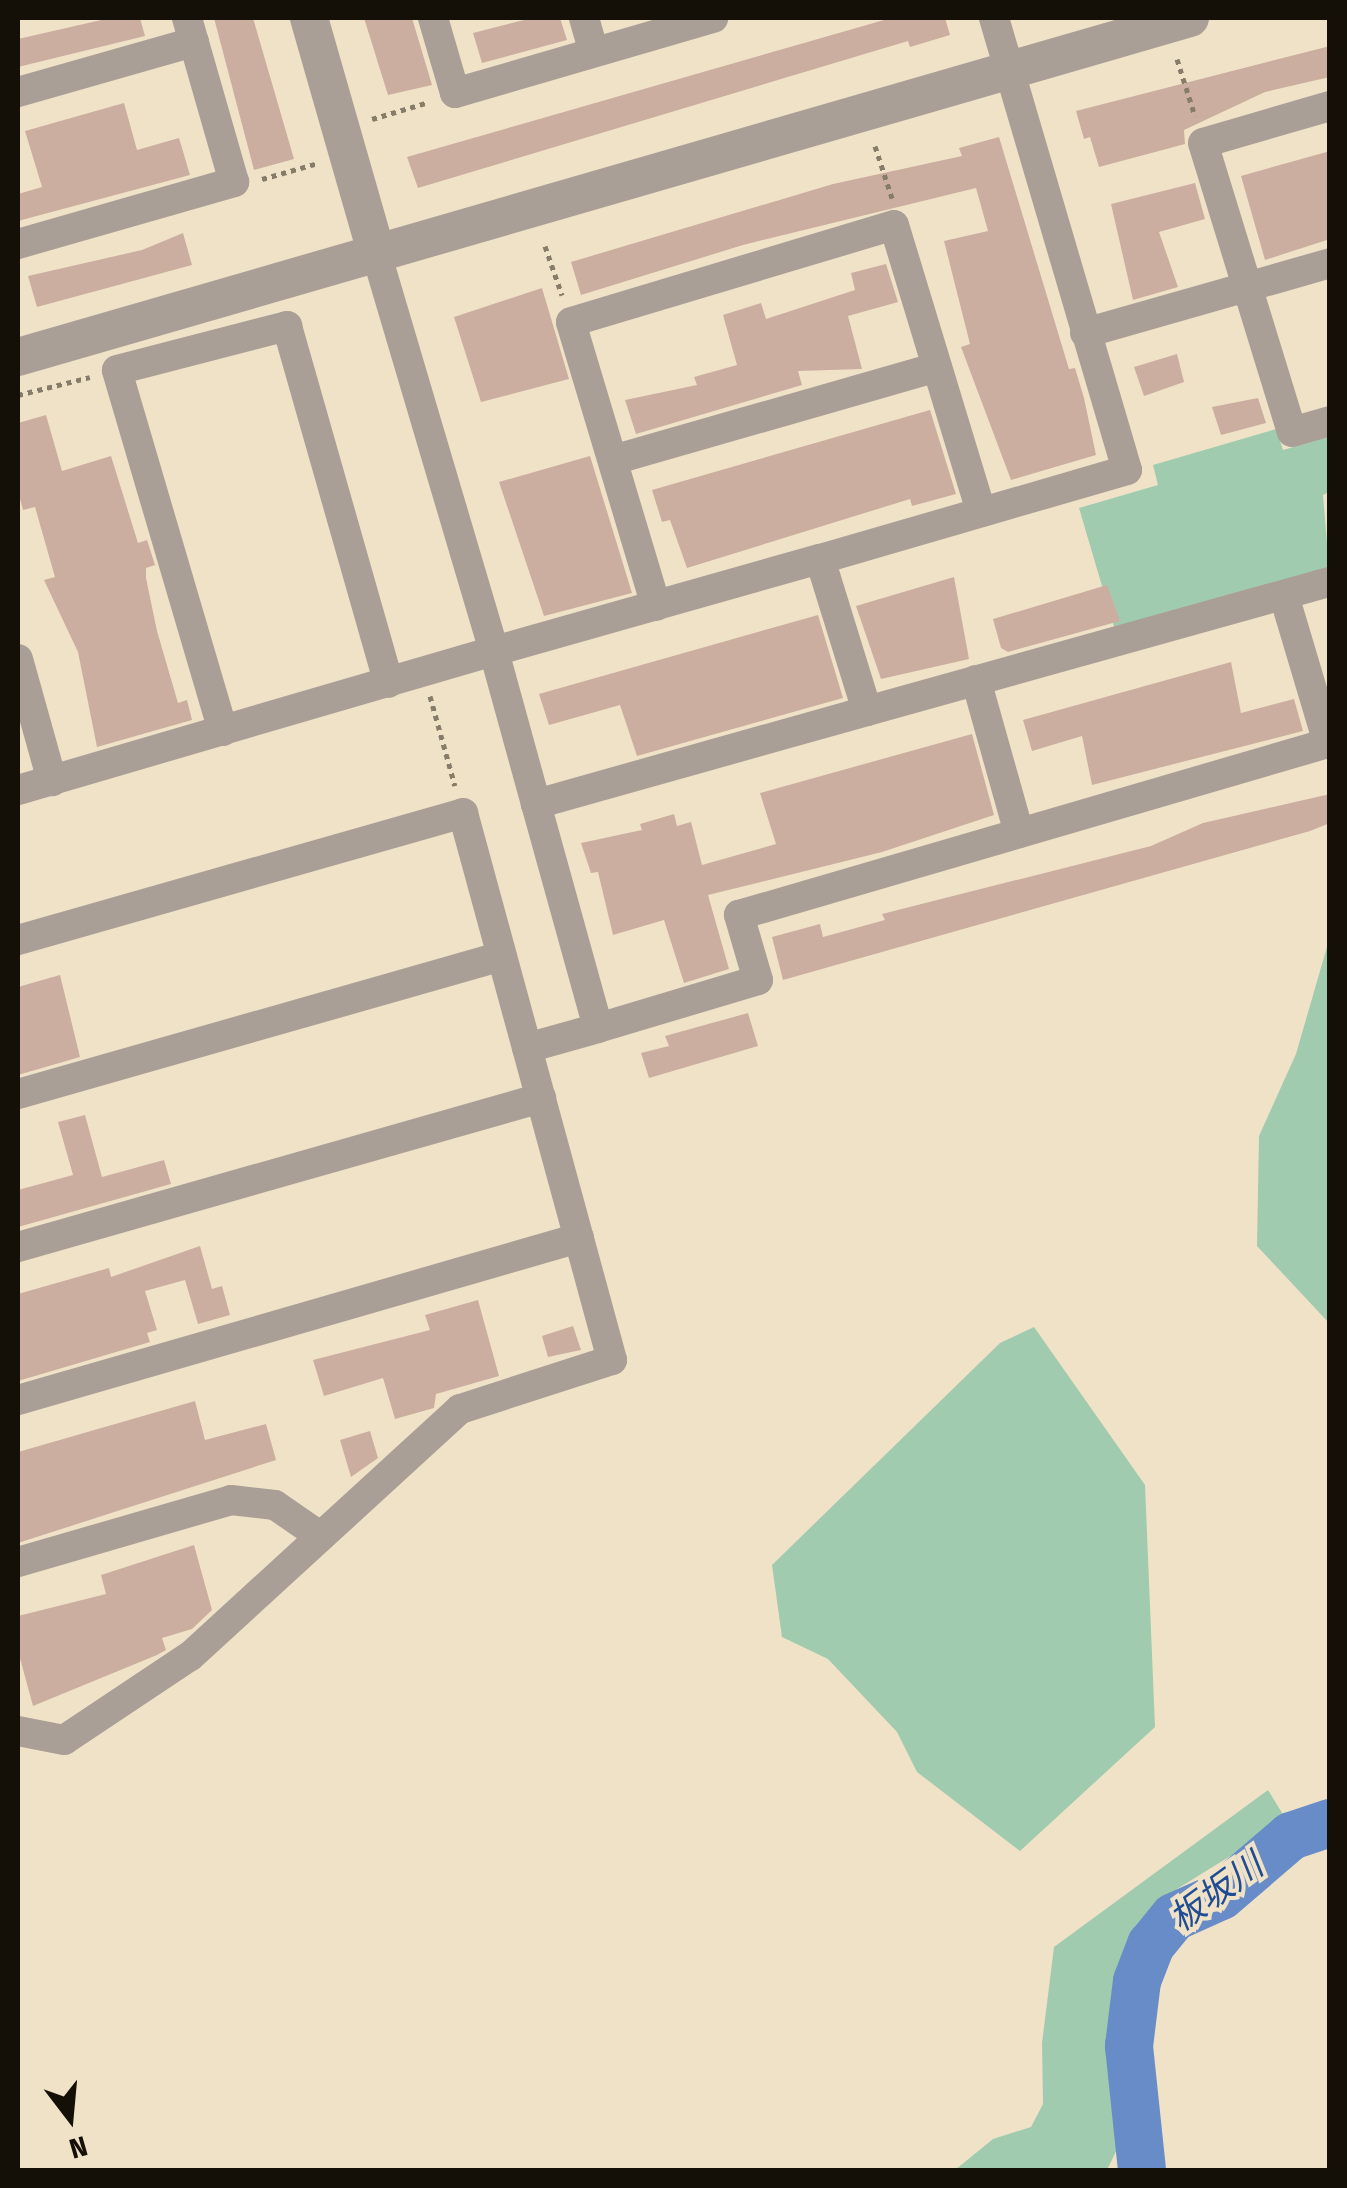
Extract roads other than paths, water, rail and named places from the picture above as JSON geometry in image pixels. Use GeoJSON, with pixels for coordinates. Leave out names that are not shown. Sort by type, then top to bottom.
{"type":"FeatureCollection","features":[{"type":"Feature","properties":{"kind":"street"},"geometry":{"type":"LineString","coordinates":[[309,18],[494,651],[598,1028]]}},
{"type":"Feature","properties":{"kind":"street"},"geometry":{"type":"LineString","coordinates":[[432,18],[455,93],[713,18]]}},
{"type":"Feature","properties":{"kind":"street"},"geometry":{"type":"LineString","coordinates":[[584,18],[594,52]]}},
{"type":"Feature","properties":{"kind":"street"},"geometry":{"type":"LineString","coordinates":[[18,790],[1127,470],[994,18]]}},
{"type":"Feature","properties":{"kind":"street"},"geometry":{"type":"LineString","coordinates":[[18,356],[1190,18]]}},
{"type":"Feature","properties":{"kind":"street"},"geometry":{"type":"LineString","coordinates":[[18,92],[191,30],[234,182],[18,244]]}},
{"type":"Feature","properties":{"kind":"street"},"geometry":{"type":"LineString","coordinates":[[1330,106],[1203,143],[1292,432],[1330,421]]}},
{"type":"Feature","properties":{"kind":"street"},"geometry":{"type":"LineString","coordinates":[[656,606],[571,322],[894,225],[981,512]]}},
{"type":"Feature","properties":{"kind":"street"},"geometry":{"type":"LineString","coordinates":[[1085,332],[1330,263]]}},
{"type":"Feature","properties":{"kind":"street"},"geometry":{"type":"LineString","coordinates":[[223,731],[118,370],[287,326],[389,683]]}},
{"type":"Feature","properties":{"kind":"street"},"geometry":{"type":"LineString","coordinates":[[613,460],[937,366]]}},
{"type":"Feature","properties":{"kind":"street"},"geometry":{"type":"LineString","coordinates":[[820,559],[867,711]]}},
{"type":"Feature","properties":{"kind":"street"},"geometry":{"type":"LineString","coordinates":[[536,804],[1330,582]]}},
{"type":"Feature","properties":{"kind":"street"},"geometry":{"type":"LineString","coordinates":[[527,1048],[758,980],[739,915],[1328,744],[1284,595]]}},
{"type":"Feature","properties":{"kind":"street"},"geometry":{"type":"LineString","coordinates":[[18,660],[52,780]]}},
{"type":"Feature","properties":{"kind":"street"},"geometry":{"type":"LineString","coordinates":[[976,680],[1020,833]]}},
{"type":"Feature","properties":{"kind":"street"},"geometry":{"type":"LineString","coordinates":[[18,940],[463,813],[612,1360],[460,1409],[190,1656],[64,1740],[18,1731]]}},
{"type":"Feature","properties":{"kind":"street"},"geometry":{"type":"LineString","coordinates":[[18,1094],[502,956]]}},
{"type":"Feature","properties":{"kind":"street"},"geometry":{"type":"LineString","coordinates":[[18,1247],[541,1098]]}},
{"type":"Feature","properties":{"kind":"street"},"geometry":{"type":"LineString","coordinates":[[18,1400],[579,1238]]}},
{"type":"Feature","properties":{"kind":"street"},"geometry":{"type":"LineString","coordinates":[[18,1562],[231,1500],[275,1505],[320,1536]]}},
{"type":"Feature","properties":{"kind":"waterway","name":"板坂川"},"geometry":{"type":"LineString","coordinates":[[1142,2170],[1129,2046],[1137,1981],[1151,1945],[1174,1917],[1221,1896],[1291,1836],[1330,1823]]}}]}
